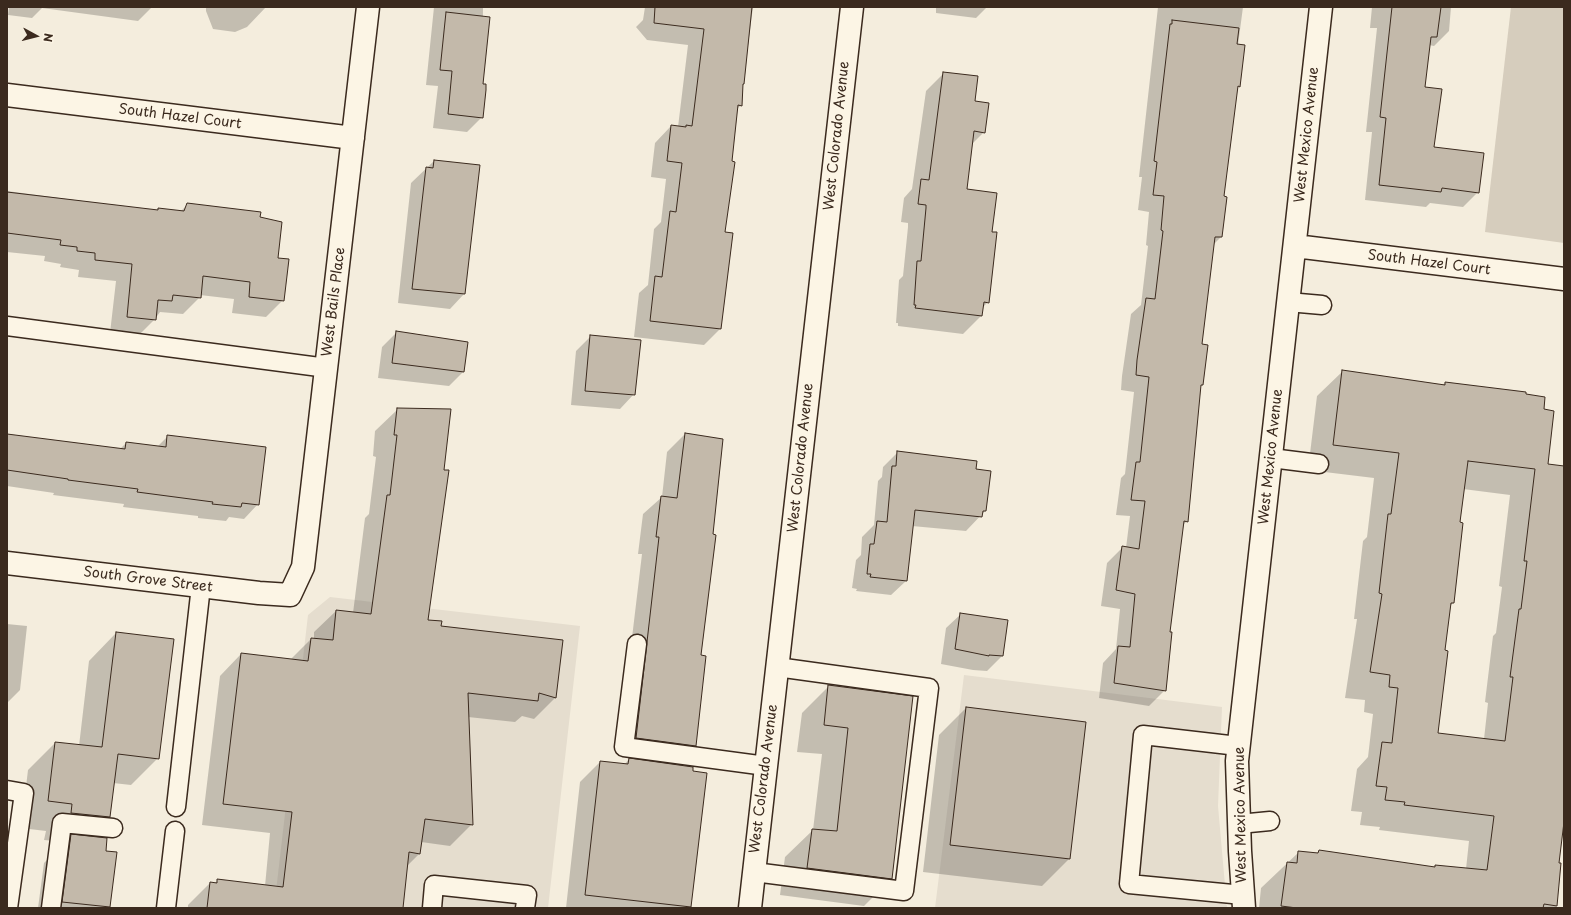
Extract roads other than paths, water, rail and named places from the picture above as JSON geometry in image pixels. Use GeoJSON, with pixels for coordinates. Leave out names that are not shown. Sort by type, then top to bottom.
{"type":"FeatureCollection","features":[{"type":"Feature","properties":{"kind":"street","name":"West Bails Place"},"geometry":{"type":"LineString","coordinates":[[290,595],[303,567],[368,7]]}},
{"type":"Feature","properties":{"kind":"street","name":"West Colorado Avenue"},"geometry":{"type":"LineString","coordinates":[[750,908],[852,7]]}},
{"type":"Feature","properties":{"kind":"street","name":"West Mexico Avenue"},"geometry":{"type":"LineString","coordinates":[[1244,902],[1239,824],[1238,746],[1321,7]]}},
{"type":"Feature","properties":{"kind":"street","name":"South Hazel Court"},"geometry":{"type":"LineString","coordinates":[[7,95],[354,138]]}},
{"type":"Feature","properties":{"kind":"street","name":"South Hazel Court"},"geometry":{"type":"LineString","coordinates":[[1295,246],[1564,279]]}},
{"type":"Feature","properties":{"kind":"street","name":"South Grove Street"},"geometry":{"type":"LineString","coordinates":[[7,563],[259,593],[290,595]]}},
{"type":"Feature","properties":{"kind":"lane"},"geometry":{"type":"LineString","coordinates":[[1288,302],[1322,305]]}},
{"type":"Feature","properties":{"kind":"lane"},"geometry":{"type":"LineString","coordinates":[[7,326],[327,368]]}},
{"type":"Feature","properties":{"kind":"lane"},"geometry":{"type":"LineString","coordinates":[[1271,458],[1319,464]]}},
{"type":"Feature","properties":{"kind":"lane"},"geometry":{"type":"LineString","coordinates":[[176,807],[201,586]]}},
{"type":"Feature","properties":{"kind":"lane"},"geometry":{"type":"LineString","coordinates":[[637,644],[624,747],[766,766]]}},
{"type":"Feature","properties":{"kind":"lane"},"geometry":{"type":"LineString","coordinates":[[754,872],[904,891],[929,688],[777,667]]}},
{"type":"Feature","properties":{"kind":"lane"},"geometry":{"type":"LineString","coordinates":[[1238,746],[1143,735],[1130,884],[1244,902]]}},
{"type":"Feature","properties":{"kind":"lane"},"geometry":{"type":"LineString","coordinates":[[7,790],[24,792],[8,908]]}},
{"type":"Feature","properties":{"kind":"lane"},"geometry":{"type":"LineString","coordinates":[[1239,824],[1270,821]]}},
{"type":"Feature","properties":{"kind":"lane"},"geometry":{"type":"LineString","coordinates":[[51,908],[62,823],[113,828]]}},
{"type":"Feature","properties":{"kind":"lane"},"geometry":{"type":"LineString","coordinates":[[166,908],[175,831]]}},
{"type":"Feature","properties":{"kind":"lane"},"geometry":{"type":"LineString","coordinates":[[432,908],[434,885],[527,895],[525,908]]}}]}
